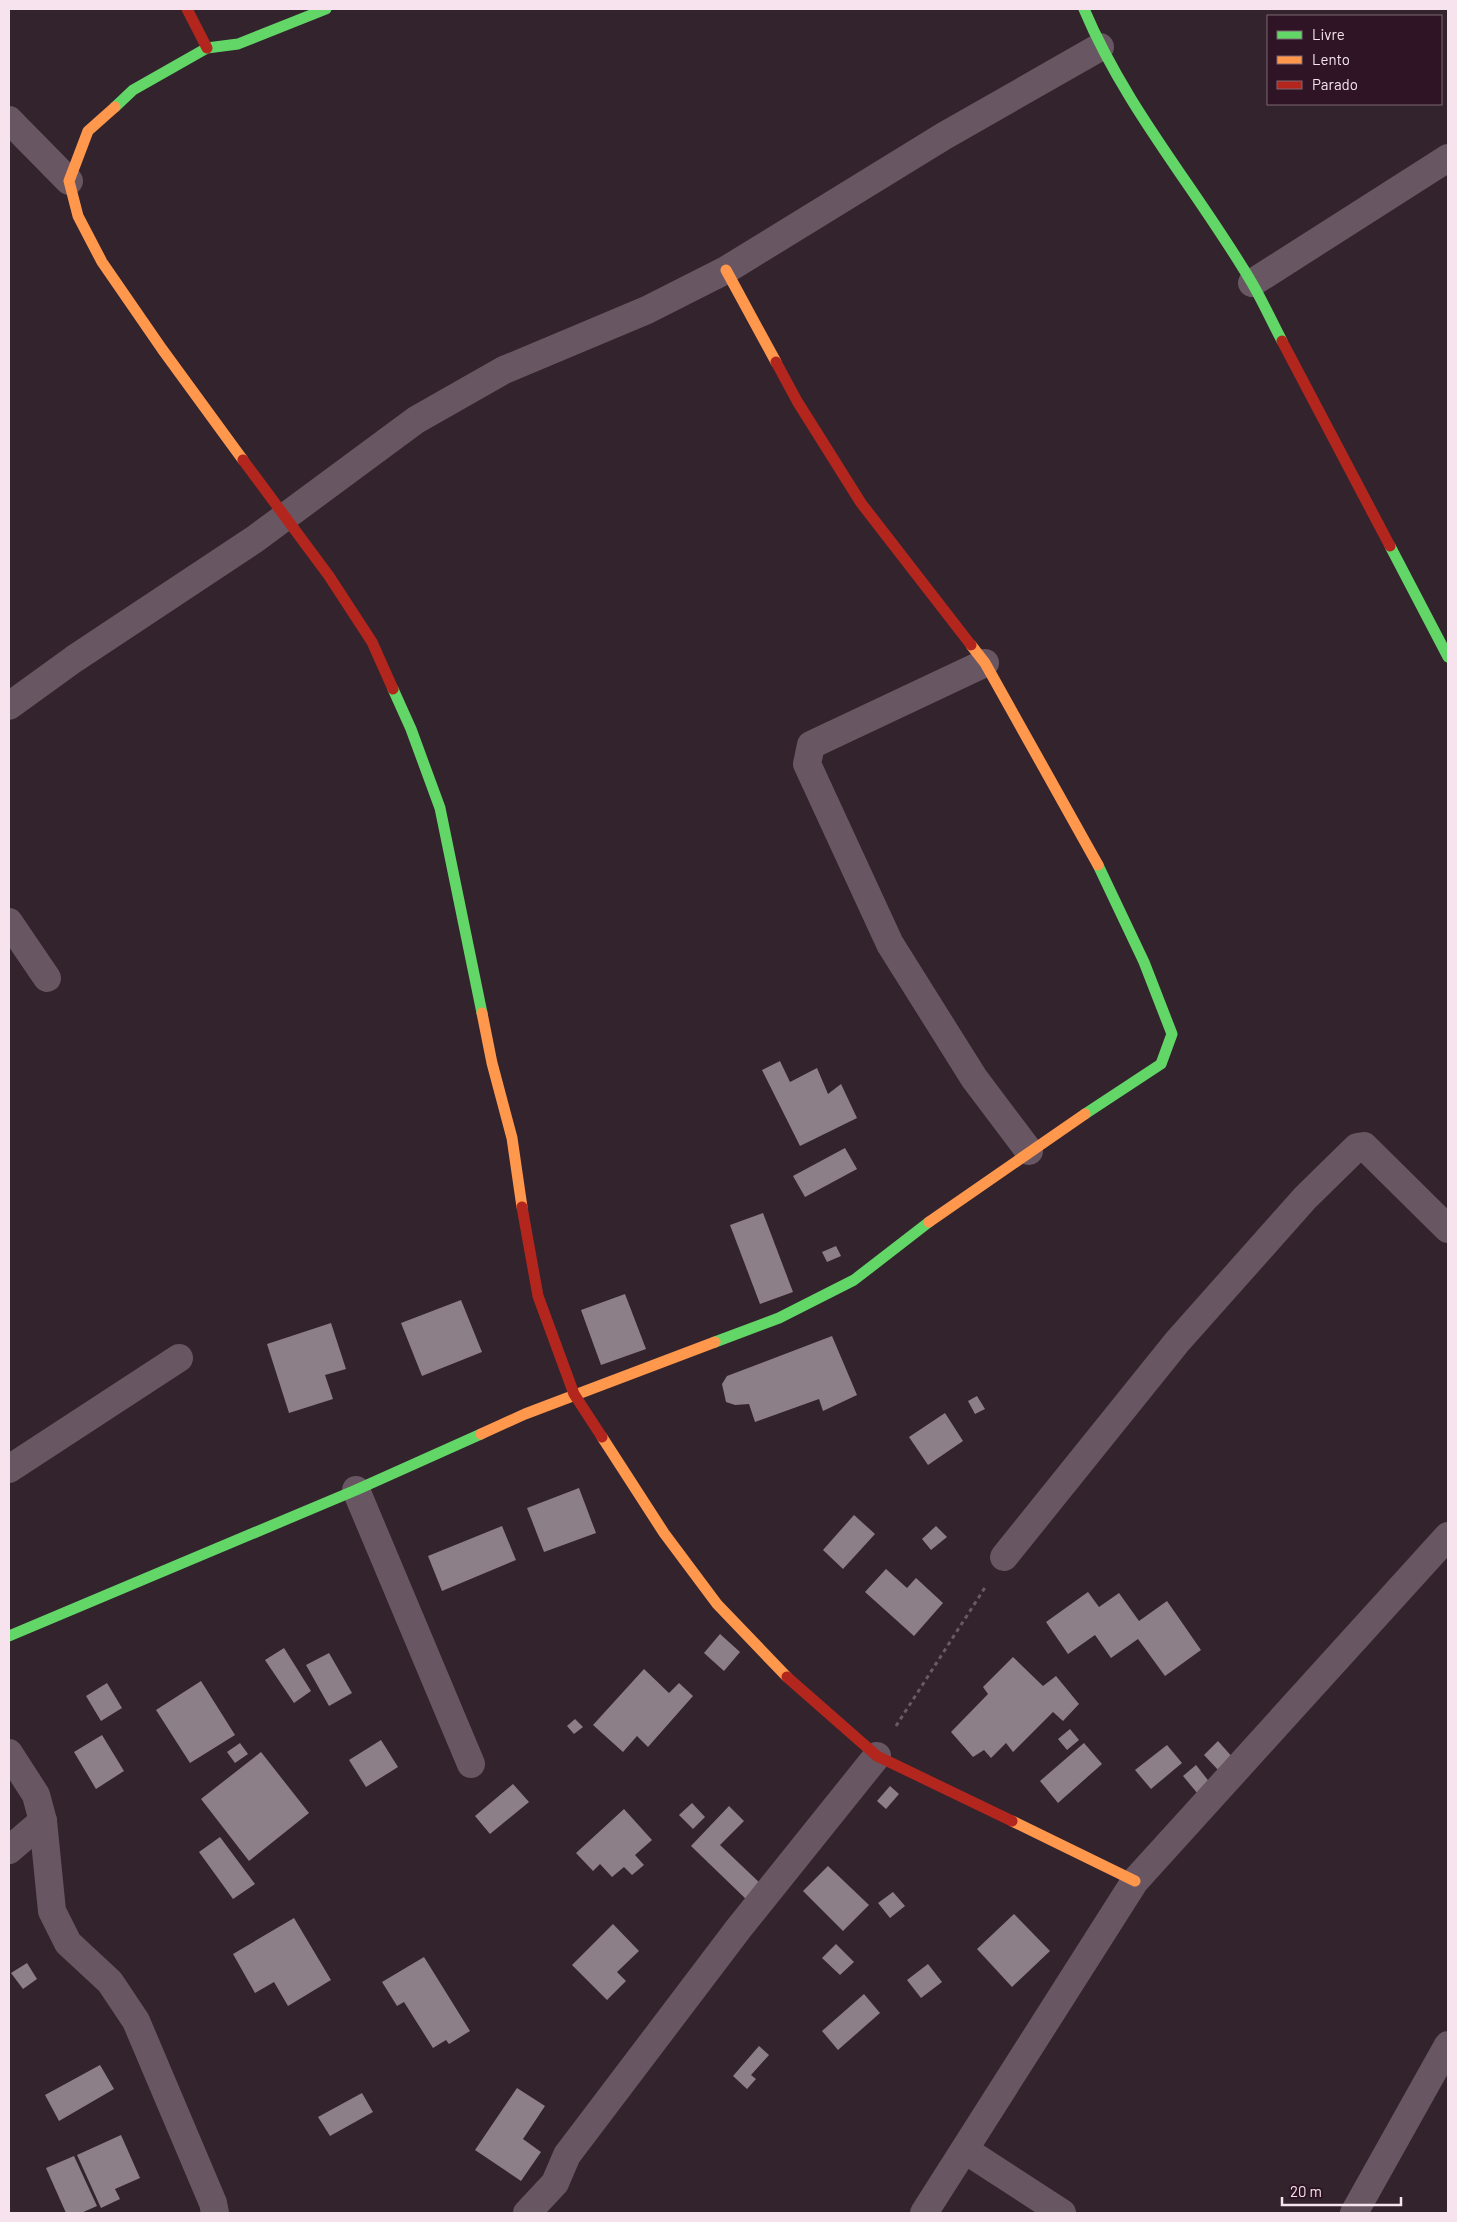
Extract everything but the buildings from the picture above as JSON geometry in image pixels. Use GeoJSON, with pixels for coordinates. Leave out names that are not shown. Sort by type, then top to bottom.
{"type":"FeatureCollection","features":[{"type":"Feature","properties":{"kind":"street"},"geometry":{"type":"LineString","coordinates":[[187,9],[207,48]]}},
{"type":"Feature","properties":{"kind":"street"},"geometry":{"type":"LineString","coordinates":[[69,180],[88,130],[132,90],[207,48],[238,44],[326,9]]}},
{"type":"Feature","properties":{"kind":"street"},"geometry":{"type":"LineString","coordinates":[[1084,9],[1100,47],[1147,125],[1252,283],[1448,657]]}},
{"type":"Feature","properties":{"kind":"street"},"geometry":{"type":"LineString","coordinates":[[9,706],[74,659],[255,539],[416,420],[504,370],[647,310],[726,270],[944,136],[1100,47]]}},
{"type":"Feature","properties":{"kind":"street"},"geometry":{"type":"LineString","coordinates":[[9,120],[69,180],[78,216],[102,262],[168,356],[329,576],[372,642],[411,729],[440,808],[480,1008],[512,1138],[527,1242],[538,1296],[574,1394],[664,1533],[717,1604],[796,1687],[877,1756],[1135,1881]]}},
{"type":"Feature","properties":{"kind":"street"},"geometry":{"type":"LineString","coordinates":[[1252,283],[1448,158]]}},
{"type":"Feature","properties":{"kind":"street"},"geometry":{"type":"LineString","coordinates":[[9,1636],[356,1490],[574,1394],[779,1318],[854,1280],[926,1224],[1029,1151],[1161,1064],[1172,1034],[1144,962],[1104,875],[985,663],[861,503],[796,401],[726,270]]}},
{"type":"Feature","properties":{"kind":"street"},"geometry":{"type":"LineString","coordinates":[[985,663],[811,744],[807,764],[890,944],[974,1078],[1029,1151]]}},
{"type":"Feature","properties":{"kind":"street"},"geometry":{"type":"LineString","coordinates":[[9,922],[47,978]]}},
{"type":"Feature","properties":{"kind":"street"},"geometry":{"type":"LineString","coordinates":[[1004,1557],[1177,1342],[1305,1198],[1357,1147],[1364,1146],[1448,1228]]}},
{"type":"Feature","properties":{"kind":"street"},"geometry":{"type":"LineString","coordinates":[[9,1470],[179,1358]]}},
{"type":"Feature","properties":{"kind":"street"},"geometry":{"type":"LineString","coordinates":[[356,1490],[471,1764]]}},
{"type":"Feature","properties":{"kind":"street"},"geometry":{"type":"LineString","coordinates":[[924,2213],[1135,1881],[1448,1536]]}},
{"type":"Feature","properties":{"kind":"street"},"geometry":{"type":"LineString","coordinates":[[9,1753],[36,1795],[43,1821],[52,1910],[68,1943],[110,1982],[136,2021],[213,2203],[215,2213]]}},
{"type":"Feature","properties":{"kind":"street"},"geometry":{"type":"LineString","coordinates":[[527,2213],[555,2183],[567,2154],[727,1944],[877,1756]]}},
{"type":"Feature","properties":{"kind":"street"},"geometry":{"type":"LineString","coordinates":[[9,1850],[43,1821]]}},
{"type":"Feature","properties":{"kind":"street"},"geometry":{"type":"LineString","coordinates":[[1354,2213],[1448,2046]]}},
{"type":"Feature","properties":{"kind":"street"},"geometry":{"type":"LineString","coordinates":[[965,2150],[1062,2213]]}},
{"type":"Feature","properties":{"kind":"path"},"geometry":{"type":"LineString","coordinates":[[877,1756],[1004,1557]]}},
{"type":"Feature","properties":{"kind":"traffic: fast"},"geometry":{"type":"LineString","coordinates":[[115,107],[133,90],[207,48],[238,44],[326,9]]}},
{"type":"Feature","properties":{"kind":"traffic: fast"},"geometry":{"type":"LineString","coordinates":[[1084,9],[1120,81],[1231,249],[1256,290],[1282,341]]}},
{"type":"Feature","properties":{"kind":"traffic: fast"},"geometry":{"type":"LineString","coordinates":[[1390,546],[1448,657]]}},
{"type":"Feature","properties":{"kind":"traffic: fast"},"geometry":{"type":"LineString","coordinates":[[393,689],[411,729],[440,808],[482,1013]]}},
{"type":"Feature","properties":{"kind":"traffic: fast"},"geometry":{"type":"LineString","coordinates":[[1085,1114],[1161,1064],[1172,1034],[1144,962],[1098,865]]}},
{"type":"Feature","properties":{"kind":"traffic: fast"},"geometry":{"type":"LineString","coordinates":[[715,1342],[779,1318],[854,1280],[929,1222]]}},
{"type":"Feature","properties":{"kind":"traffic: fast"},"geometry":{"type":"LineString","coordinates":[[9,1636],[356,1490],[481,1434]]}},
{"type":"Feature","properties":{"kind":"traffic: slow"},"geometry":{"type":"LineString","coordinates":[[115,107],[88,131],[69,181],[78,216],[102,262],[162,349],[243,460]]}},
{"type":"Feature","properties":{"kind":"traffic: slow"},"geometry":{"type":"LineString","coordinates":[[726,270],[776,362]]}},
{"type":"Feature","properties":{"kind":"traffic: slow"},"geometry":{"type":"LineString","coordinates":[[971,645],[985,663],[1098,865]]}},
{"type":"Feature","properties":{"kind":"traffic: slow"},"geometry":{"type":"LineString","coordinates":[[482,1013],[492,1063],[512,1138],[522,1207]]}},
{"type":"Feature","properties":{"kind":"traffic: slow"},"geometry":{"type":"LineString","coordinates":[[929,1222],[1085,1114]]}},
{"type":"Feature","properties":{"kind":"traffic: slow"},"geometry":{"type":"LineString","coordinates":[[481,1434],[525,1414],[715,1342]]}},
{"type":"Feature","properties":{"kind":"traffic: slow"},"geometry":{"type":"LineString","coordinates":[[602,1437],[664,1533],[717,1604],[787,1677]]}},
{"type":"Feature","properties":{"kind":"traffic: slow"},"geometry":{"type":"LineString","coordinates":[[1012,1821],[1135,1881]]}},
{"type":"Feature","properties":{"kind":"traffic: jam"},"geometry":{"type":"LineString","coordinates":[[187,9],[207,48]]}},
{"type":"Feature","properties":{"kind":"traffic: jam"},"geometry":{"type":"LineString","coordinates":[[1282,341],[1390,546]]}},
{"type":"Feature","properties":{"kind":"traffic: jam"},"geometry":{"type":"LineString","coordinates":[[776,362],[797,401],[861,503],[971,645]]}},
{"type":"Feature","properties":{"kind":"traffic: jam"},"geometry":{"type":"LineString","coordinates":[[243,460],[329,576],[372,642],[393,689]]}},
{"type":"Feature","properties":{"kind":"traffic: jam"},"geometry":{"type":"LineString","coordinates":[[522,1207],[538,1296],[574,1394],[602,1437]]}},
{"type":"Feature","properties":{"kind":"traffic: jam"},"geometry":{"type":"LineString","coordinates":[[787,1677],[877,1756],[1012,1821]]}}]}
